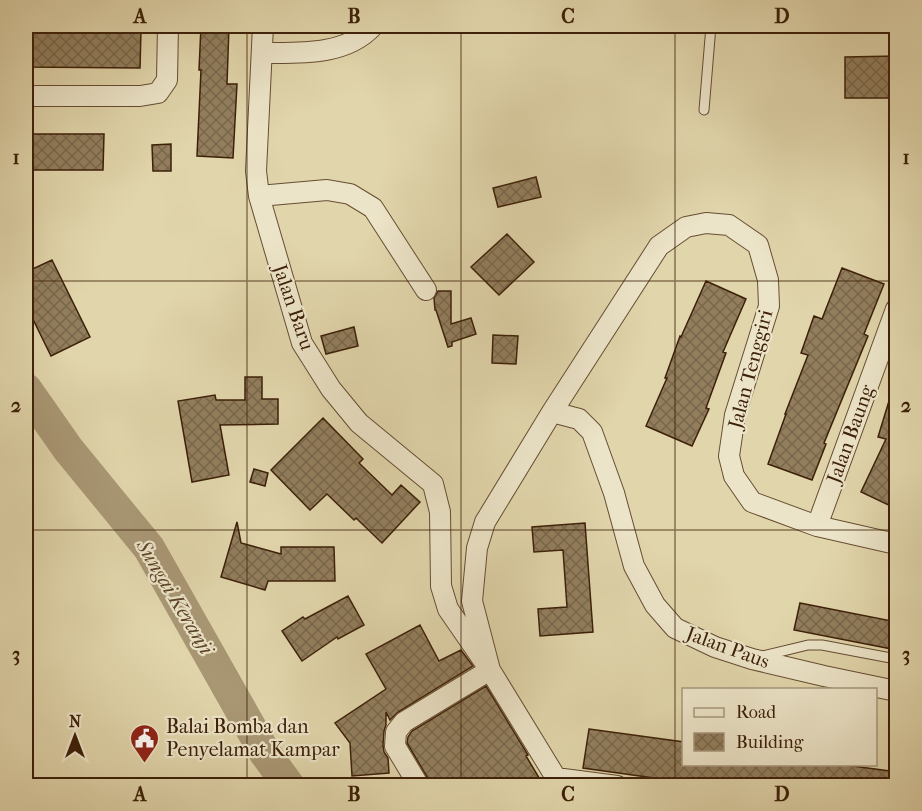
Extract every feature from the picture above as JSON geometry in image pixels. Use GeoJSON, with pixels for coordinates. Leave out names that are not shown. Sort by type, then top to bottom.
{"type":"FeatureCollection","features":[{"type":"Feature","properties":{"kind":"street"},"geometry":{"type":"LineString","coordinates":[[26,96],[140,96],[158,93],[167,80],[168,26]]}},
{"type":"Feature","properties":{"kind":"street","name":"Jalan Baru"},"geometry":{"type":"LineString","coordinates":[[263,26],[256,171],[259,196],[302,343],[331,389],[359,423],[433,484],[441,512],[441,586],[448,609],[490,670]]}},
{"type":"Feature","properties":{"kind":"street"},"geometry":{"type":"LineString","coordinates":[[262,53],[302,53],[339,48],[366,34],[373,26]]}},
{"type":"Feature","properties":{"kind":"street"},"geometry":{"type":"LineString","coordinates":[[259,196],[327,190],[350,194],[373,208],[426,290]]}},
{"type":"Feature","properties":{"kind":"street","name":"Jalan Tenggiri"},"geometry":{"type":"LineString","coordinates":[[490,670],[472,601],[477,548],[485,522],[552,412],[659,246],[686,227],[706,223],[729,225],[758,245],[768,280],[769,306],[735,415],[729,456],[734,476],[752,502],[817,526],[897,544]]}},
{"type":"Feature","properties":{"kind":"street","name":"Jalan Baung"},"geometry":{"type":"LineString","coordinates":[[817,526],[897,309]]}},
{"type":"Feature","properties":{"kind":"street","name":"Jalan Paus"},"geometry":{"type":"LineString","coordinates":[[552,412],[579,419],[592,432],[614,493],[634,566],[654,605],[675,628],[752,659],[897,691]]}},
{"type":"Feature","properties":{"kind":"street"},"geometry":{"type":"LineString","coordinates":[[419,786],[395,746],[396,732],[404,722],[490,670],[558,782],[617,786]]}},
{"type":"Feature","properties":{"kind":"lane"},"geometry":{"type":"LineString","coordinates":[[704,110],[711,26]]}},
{"type":"Feature","properties":{"kind":"lane"},"geometry":{"type":"LineString","coordinates":[[752,659],[808,645],[822,645],[897,659]]}},
{"type":"Feature","properties":{"kind":"building"},"geometry":{"type":"Polygon","coordinates":[[[201,26],[229,26],[227,84],[237,84],[233,158],[197,156],[201,26]]]}},
{"type":"Feature","properties":{"kind":"building"},"geometry":{"type":"Polygon","coordinates":[[[26,30],[141,30],[140,68],[26,67],[26,30]]]}},
{"type":"Feature","properties":{"kind":"building"},"geometry":{"type":"Polygon","coordinates":[[[897,56],[897,98],[845,98],[845,57],[897,56]]]}},
{"type":"Feature","properties":{"kind":"building"},"geometry":{"type":"Polygon","coordinates":[[[26,134],[104,134],[103,170],[26,170],[26,134]]]}},
{"type":"Feature","properties":{"kind":"building"},"geometry":{"type":"Polygon","coordinates":[[[171,144],[171,171],[153,171],[152,145],[171,144]]]}},
{"type":"Feature","properties":{"kind":"building"},"geometry":{"type":"Polygon","coordinates":[[[536,177],[541,197],[498,207],[493,188],[536,177]]]}},
{"type":"Feature","properties":{"kind":"building"},"geometry":{"type":"Polygon","coordinates":[[[507,234],[534,262],[499,295],[471,267],[507,234]]]}},
{"type":"Feature","properties":{"kind":"building"},"geometry":{"type":"Polygon","coordinates":[[[52,260],[90,337],[51,356],[26,305],[26,272],[52,260]]]}},
{"type":"Feature","properties":{"kind":"building"},"geometry":{"type":"Polygon","coordinates":[[[842,268],[884,284],[864,334],[868,336],[824,443],[826,444],[812,480],[768,464],[808,355],[801,353],[814,316],[822,319],[842,268]]]}},
{"type":"Feature","properties":{"kind":"building"},"geometry":{"type":"Polygon","coordinates":[[[706,281],[746,299],[723,352],[726,353],[706,408],[709,409],[692,446],[646,426],[667,378],[665,378],[680,336],[706,281]]]}},
{"type":"Feature","properties":{"kind":"building"},"geometry":{"type":"Polygon","coordinates":[[[438,291],[451,291],[451,324],[471,318],[476,334],[452,342],[452,346],[448,347],[435,310],[434,298],[438,291]]]}},
{"type":"Feature","properties":{"kind":"building"},"geometry":{"type":"Polygon","coordinates":[[[354,327],[358,346],[326,354],[321,336],[354,327]]]}},
{"type":"Feature","properties":{"kind":"building"},"geometry":{"type":"Polygon","coordinates":[[[493,335],[518,336],[516,364],[492,363],[493,335]]]}},
{"type":"Feature","properties":{"kind":"building"},"geometry":{"type":"Polygon","coordinates":[[[245,377],[262,377],[262,399],[278,399],[278,424],[220,425],[229,475],[192,482],[178,401],[215,395],[216,400],[245,400],[245,377]]]}},
{"type":"Feature","properties":{"kind":"building"},"geometry":{"type":"Polygon","coordinates":[[[893,388],[897,389],[897,509],[861,492],[886,439],[878,437],[893,388]]]}},
{"type":"Feature","properties":{"kind":"building"},"geometry":{"type":"Polygon","coordinates":[[[323,418],[363,459],[359,463],[392,495],[401,485],[420,502],[382,543],[327,494],[310,510],[271,470],[323,418]]]}},
{"type":"Feature","properties":{"kind":"building"},"geometry":{"type":"Polygon","coordinates":[[[254,469],[268,473],[265,486],[250,482],[254,469]]]}},
{"type":"Feature","properties":{"kind":"building"},"geometry":{"type":"Polygon","coordinates":[[[237,522],[241,543],[281,554],[281,547],[334,547],[335,581],[268,581],[265,590],[221,577],[237,522]]]}},
{"type":"Feature","properties":{"kind":"building"},"geometry":{"type":"Polygon","coordinates":[[[585,523],[593,632],[540,636],[538,609],[567,607],[563,550],[534,552],[532,527],[585,523]]]}},
{"type":"Feature","properties":{"kind":"building"},"geometry":{"type":"Polygon","coordinates":[[[348,596],[364,625],[338,639],[337,637],[302,661],[282,631],[303,617],[305,619],[348,596]]]}},
{"type":"Feature","properties":{"kind":"building"},"geometry":{"type":"Polygon","coordinates":[[[800,603],[897,622],[897,650],[794,630],[800,603]]]}},
{"type":"Feature","properties":{"kind":"building"},"geometry":{"type":"Polygon","coordinates":[[[420,625],[439,661],[461,650],[473,666],[398,712],[390,720],[386,712],[383,745],[388,758],[389,773],[352,776],[350,743],[335,723],[386,689],[366,654],[420,625]]]}},
{"type":"Feature","properties":{"kind":"building"},"geometry":{"type":"Polygon","coordinates":[[[486,686],[544,786],[431,786],[407,743],[408,737],[412,731],[486,686]]]}},
{"type":"Feature","properties":{"kind":"building"},"geometry":{"type":"Polygon","coordinates":[[[589,729],[682,742],[682,766],[852,766],[897,772],[897,786],[711,786],[583,768],[589,729]]]}},
{"type":"Feature","properties":{"kind":"waterway","name":"Sungai Keranji"},"geometry":{"type":"LineString","coordinates":[[26,389],[68,449],[149,548],[265,753],[289,786]]}},
{"type":"Feature","properties":{"kind":"place","name":"Balai Bomba dan Penyelamat Kampar"},"geometry":{"type":"Point","coordinates":[145,764]}}]}
